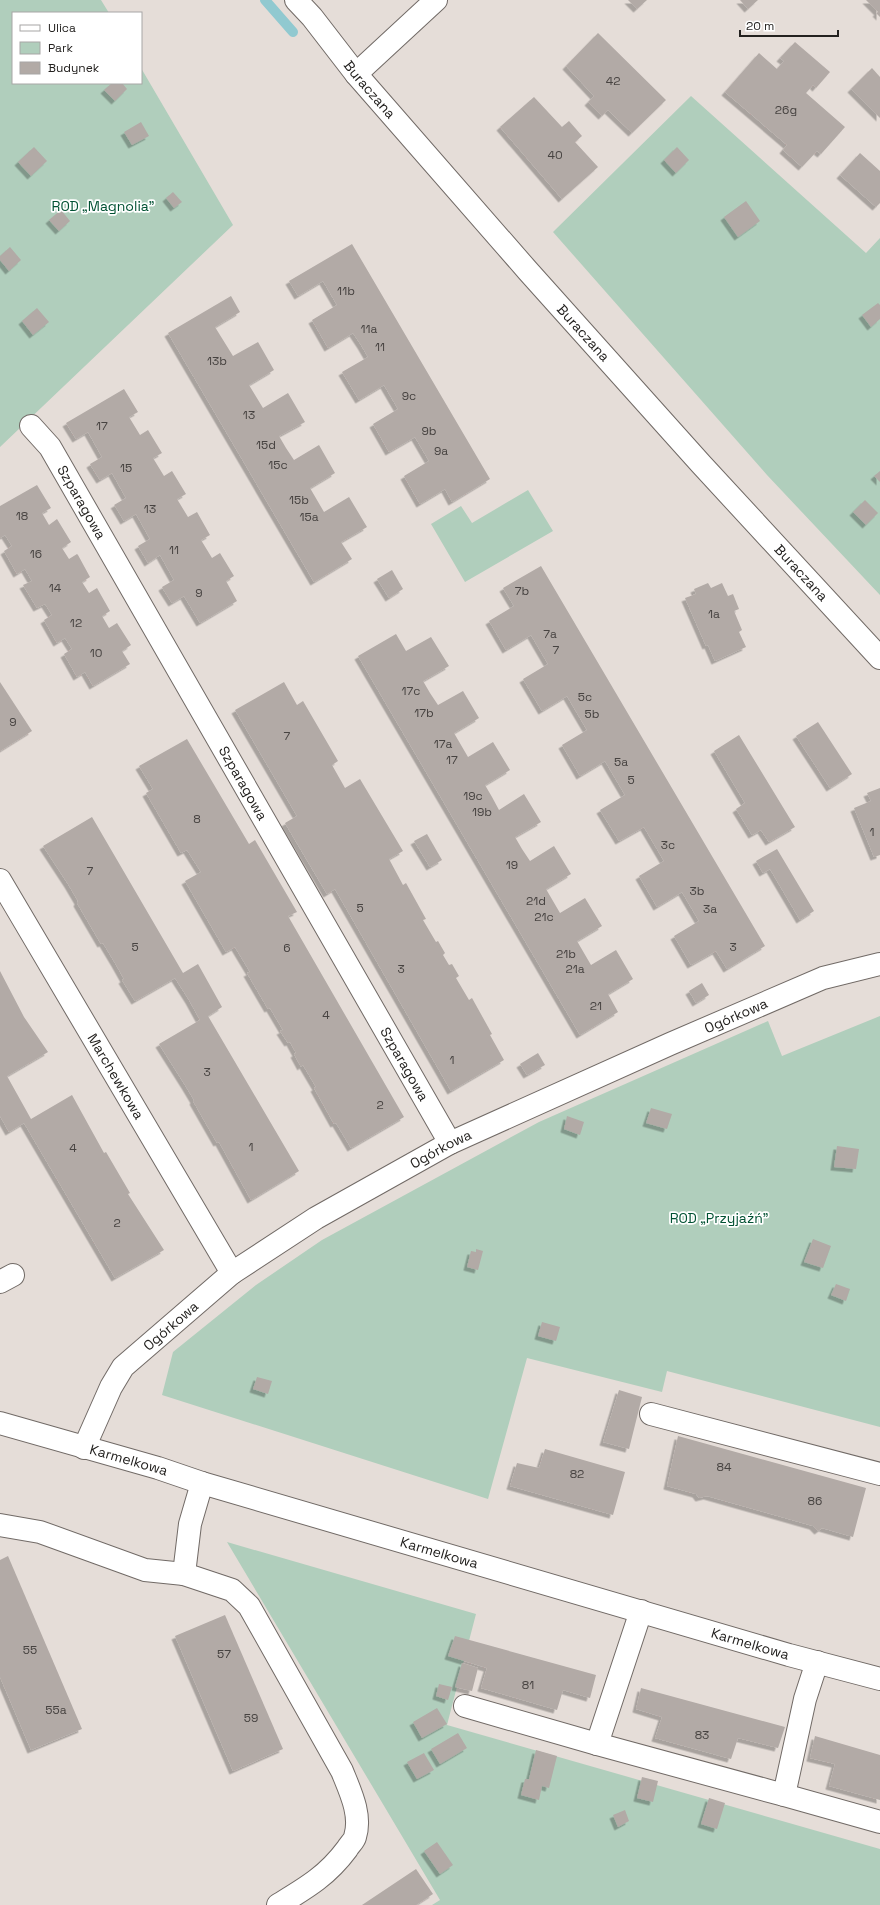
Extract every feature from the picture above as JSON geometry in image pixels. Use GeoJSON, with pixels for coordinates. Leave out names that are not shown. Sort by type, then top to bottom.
{"type":"FeatureCollection","features":[{"type":"Feature","properties":{"kind":"street","name":"Buraczana"},"geometry":{"type":"LineString","coordinates":[[296,0],[312,17],[356,74],[696,458],[880,658]]}},
{"type":"Feature","properties":{"kind":"street"},"geometry":{"type":"LineString","coordinates":[[356,74],[436,0]]}},
{"type":"Feature","properties":{"kind":"street","name":"Szparagowa"},"geometry":{"type":"LineString","coordinates":[[31,426],[54,454],[450,1143]]}},
{"type":"Feature","properties":{"kind":"street","name":"Marchewkowa"},"geometry":{"type":"LineString","coordinates":[[0,880],[232,1273]]}},
{"type":"Feature","properties":{"kind":"street","name":"Ogórkowa"},"geometry":{"type":"LineString","coordinates":[[84,1448],[111,1387],[123,1367],[232,1273],[316,1218],[450,1143],[670,1044],[823,978],[880,964]]}},
{"type":"Feature","properties":{"kind":"street"},"geometry":{"type":"LineString","coordinates":[[651,1414],[880,1474]]}},
{"type":"Feature","properties":{"kind":"street","name":"Karmelkowa"},"geometry":{"type":"LineString","coordinates":[[0,1423],[158,1468],[202,1483],[641,1611],[880,1679]]}},
{"type":"Feature","properties":{"kind":"street"},"geometry":{"type":"LineString","coordinates":[[184,1574],[190,1524],[202,1483]]}},
{"type":"Feature","properties":{"kind":"street"},"geometry":{"type":"LineString","coordinates":[[0,1525],[40,1532],[145,1570],[184,1574],[232,1590],[249,1606],[342,1771],[357,1817],[355,1838],[333,1867],[304,1890],[278,1905]]}},
{"type":"Feature","properties":{"kind":"street"},"geometry":{"type":"LineString","coordinates":[[597,1744],[641,1611]]}},
{"type":"Feature","properties":{"kind":"street"},"geometry":{"type":"LineString","coordinates":[[784,1795],[805,1699],[817,1662]]}},
{"type":"Feature","properties":{"kind":"street"},"geometry":{"type":"LineString","coordinates":[[465,1706],[880,1822]]}},
{"type":"Feature","properties":{"kind":"green space","name":"ROD „Magnolia”"},"geometry":{"type":"Polygon","coordinates":[[[0,0],[101,0],[108,12],[12,12],[12,84],[142,84],[142,70],[233,225],[0,447],[0,0]]]}},
{"type":"Feature","properties":{"kind":"green space"},"geometry":{"type":"Polygon","coordinates":[[[691,96],[866,253],[880,238],[880,595],[767,475],[553,232],[691,96]]]}},
{"type":"Feature","properties":{"kind":"green space"},"geometry":{"type":"Polygon","coordinates":[[[528,490],[553,531],[465,582],[431,524],[461,506],[472,523],[528,490]]]}},
{"type":"Feature","properties":{"kind":"green space","name":"ROD „Przyjaźń”"},"geometry":{"type":"Polygon","coordinates":[[[880,1016],[880,1427],[667,1371],[662,1392],[527,1358],[488,1499],[162,1395],[173,1352],[256,1285],[322,1240],[539,1122],[768,1021],[782,1056],[880,1016]]]}},
{"type":"Feature","properties":{"kind":"green space"},"geometry":{"type":"Polygon","coordinates":[[[227,1542],[476,1614],[447,1725],[880,1849],[880,1905],[432,1905],[440,1900],[227,1542]]]}},
{"type":"Feature","properties":{"kind":"building"},"geometry":{"type":"Polygon","coordinates":[[[628,0],[647,0],[637,9],[628,0]]]}},
{"type":"Feature","properties":{"kind":"building"},"geometry":{"type":"Polygon","coordinates":[[[740,0],[758,0],[748,9],[740,0]]]}},
{"type":"Feature","properties":{"kind":"building"},"geometry":{"type":"Polygon","coordinates":[[[866,0],[880,0],[880,17],[876,13],[878,12],[866,0]]]}},
{"type":"Feature","properties":{"kind":"building"},"geometry":{"type":"Polygon","coordinates":[[[598,33],[666,100],[632,133],[608,110],[602,116],[588,102],[594,96],[566,66],[598,33]]]}},
{"type":"Feature","properties":{"kind":"building"},"geometry":{"type":"Polygon","coordinates":[[[795,42],[830,72],[816,88],[813,85],[806,93],[845,127],[821,154],[817,151],[802,167],[783,150],[787,145],[725,92],[759,53],[777,69],[784,61],[780,58],[795,42]]]}},
{"type":"Feature","properties":{"kind":"building"},"geometry":{"type":"Polygon","coordinates":[[[872,68],[880,77],[880,118],[851,89],[872,68]]]}},
{"type":"Feature","properties":{"kind":"building"},"geometry":{"type":"Polygon","coordinates":[[[111,84],[123,84],[127,89],[115,101],[104,90],[111,84]]]}},
{"type":"Feature","properties":{"kind":"building"},"geometry":{"type":"Polygon","coordinates":[[[534,97],[562,127],[569,121],[582,136],[575,142],[598,167],[562,199],[500,127],[534,97]]]}},
{"type":"Feature","properties":{"kind":"building"},"geometry":{"type":"Polygon","coordinates":[[[141,122],[149,136],[132,145],[124,132],[141,122]]]}},
{"type":"Feature","properties":{"kind":"building"},"geometry":{"type":"Polygon","coordinates":[[[34,147],[47,161],[31,176],[18,162],[34,147]]]}},
{"type":"Feature","properties":{"kind":"building"},"geometry":{"type":"Polygon","coordinates":[[[677,147],[689,160],[676,173],[664,160],[677,147]]]}},
{"type":"Feature","properties":{"kind":"building"},"geometry":{"type":"Polygon","coordinates":[[[860,153],[880,171],[880,203],[876,207],[840,175],[860,153]]]}},
{"type":"Feature","properties":{"kind":"building"},"geometry":{"type":"Polygon","coordinates":[[[173,192],[182,202],[174,208],[166,198],[173,192]]]}},
{"type":"Feature","properties":{"kind":"building"},"geometry":{"type":"Polygon","coordinates":[[[746,201],[760,221],[738,237],[724,217],[746,201]]]}},
{"type":"Feature","properties":{"kind":"building"},"geometry":{"type":"Polygon","coordinates":[[[61,210],[70,221],[59,231],[49,220],[61,210]]]}},
{"type":"Feature","properties":{"kind":"building"},"geometry":{"type":"Polygon","coordinates":[[[352,244],[490,479],[452,502],[445,489],[420,504],[404,476],[429,461],[415,437],[389,452],[373,424],[398,409],[384,385],[359,400],[342,372],[368,357],[353,333],[328,348],[312,320],[337,305],[323,281],[298,296],[289,281],[352,244]]]}},
{"type":"Feature","properties":{"kind":"building"},"geometry":{"type":"Polygon","coordinates":[[[10,247],[21,260],[9,271],[0,260],[0,256],[10,247]]]}},
{"type":"Feature","properties":{"kind":"building"},"geometry":{"type":"Polygon","coordinates":[[[231,296],[240,312],[215,327],[233,356],[258,342],[274,370],[249,385],[263,408],[288,393],[305,422],[279,436],[286,448],[294,460],[319,445],[335,473],[310,488],[324,512],[349,497],[367,527],[341,542],[352,559],[314,582],[168,333],[231,296]]]}},
{"type":"Feature","properties":{"kind":"building"},"geometry":{"type":"Polygon","coordinates":[[[878,303],[880,305],[880,319],[871,327],[862,315],[878,303]]]}},
{"type":"Feature","properties":{"kind":"building"},"geometry":{"type":"Polygon","coordinates":[[[37,308],[49,322],[33,335],[22,321],[37,308]]]}},
{"type":"Feature","properties":{"kind":"building"},"geometry":{"type":"Polygon","coordinates":[[[124,389],[138,412],[129,417],[140,435],[148,430],[162,453],[153,458],[164,476],[172,471],[186,494],[177,499],[188,517],[197,512],[210,535],[201,540],[212,558],[220,553],[234,576],[226,581],[237,601],[200,623],[184,596],[172,603],[163,589],[162,587],[174,580],[160,555],[148,563],[138,546],[150,539],[136,514],[124,521],[114,505],[126,498],[112,473],[100,480],[91,466],[90,464],[102,457],[88,432],[76,439],[66,423],[124,389]]]}},
{"type":"Feature","properties":{"kind":"building"},"geometry":{"type":"Polygon","coordinates":[[[880,471],[880,482],[874,476],[880,471]]]}},
{"type":"Feature","properties":{"kind":"building"},"geometry":{"type":"Polygon","coordinates":[[[37,485],[51,508],[42,513],[49,525],[57,519],[71,542],[62,548],[69,559],[77,554],[78,555],[90,577],[82,582],[89,593],[97,588],[110,611],[102,616],[109,628],[117,623],[131,645],[122,651],[130,664],[93,686],[85,672],[77,677],[64,654],[72,649],[65,638],[57,643],[44,620],[52,615],[45,604],[37,608],[23,585],[32,581],[25,569],[17,574],[4,551],[12,546],[5,535],[0,538],[0,506],[37,485]]]}},
{"type":"Feature","properties":{"kind":"building"},"geometry":{"type":"Polygon","coordinates":[[[865,500],[878,513],[866,525],[853,512],[865,500]]]}},
{"type":"Feature","properties":{"kind":"building"},"geometry":{"type":"Polygon","coordinates":[[[541,566],[765,946],[727,969],[716,951],[691,965],[674,936],[699,921],[682,892],[657,907],[639,876],[664,861],[644,827],[619,841],[600,810],[625,795],[605,761],[580,776],[562,745],[587,730],[567,696],[542,711],[523,679],[548,664],[531,635],[506,650],[489,621],[514,606],[503,588],[541,566]]]}},
{"type":"Feature","properties":{"kind":"building"},"geometry":{"type":"Polygon","coordinates":[[[392,570],[403,589],[389,598],[377,579],[392,570]]]}},
{"type":"Feature","properties":{"kind":"building"},"geometry":{"type":"Polygon","coordinates":[[[708,583],[711,588],[722,583],[728,596],[733,594],[739,609],[734,611],[742,630],[739,632],[746,647],[715,661],[708,645],[706,646],[685,598],[696,594],[694,589],[708,583]]]}},
{"type":"Feature","properties":{"kind":"building"},"geometry":{"type":"Polygon","coordinates":[[[396,634],[406,651],[431,637],[449,666],[423,681],[430,693],[438,705],[463,691],[479,718],[454,733],[468,757],[493,742],[510,770],[485,785],[499,810],[524,794],[541,822],[515,837],[522,849],[530,861],[554,846],[571,874],[546,889],[560,913],[585,898],[602,926],[577,941],[591,965],[616,950],[633,979],[608,994],[618,1012],[580,1035],[358,656],[396,634]]]}},
{"type":"Feature","properties":{"kind":"building"},"geometry":{"type":"Polygon","coordinates":[[[0,682],[32,731],[0,751],[0,682]]]}},
{"type":"Feature","properties":{"kind":"building"},"geometry":{"type":"Polygon","coordinates":[[[284,682],[297,705],[303,701],[338,761],[332,765],[345,788],[360,779],[403,851],[389,859],[403,885],[406,883],[426,919],[423,920],[436,942],[438,941],[445,953],[443,955],[449,965],[452,964],[459,976],[456,978],[469,1000],[472,998],[492,1034],[490,1035],[504,1060],[451,1091],[335,889],[327,894],[285,823],[297,816],[235,710],[284,682]]]}},
{"type":"Feature","properties":{"kind":"building"},"geometry":{"type":"Polygon","coordinates":[[[818,722],[852,774],[830,788],[796,736],[818,722]]]}},
{"type":"Feature","properties":{"kind":"building"},"geometry":{"type":"Polygon","coordinates":[[[739,735],[795,827],[769,842],[761,830],[752,835],[736,809],[745,803],[714,751],[739,735]]]}},
{"type":"Feature","properties":{"kind":"building"},"geometry":{"type":"Polygon","coordinates":[[[187,739],[249,844],[255,840],[297,912],[288,916],[404,1117],[351,1148],[336,1123],[334,1124],[314,1088],[316,1087],[303,1065],[301,1067],[290,1042],[288,1043],[280,1031],[283,1030],[270,1008],[268,1009],[247,973],[250,972],[235,947],[226,952],[185,881],[201,872],[187,850],[181,853],[146,793],[153,789],[139,766],[187,739]]]}},
{"type":"Feature","properties":{"kind":"building"},"geometry":{"type":"Polygon","coordinates":[[[880,788],[880,855],[874,857],[854,808],[871,801],[867,793],[880,788]]]}},
{"type":"Feature","properties":{"kind":"building"},"geometry":{"type":"Polygon","coordinates":[[[92,817],[183,973],[198,964],[222,1007],[208,1016],[299,1171],[251,1200],[219,1142],[217,1143],[193,1101],[194,1100],[159,1044],[200,1020],[189,1000],[175,978],[135,1001],[122,980],[124,979],[115,963],[103,943],[101,944],[77,903],[78,901],[68,884],[43,846],[92,817]]]}},
{"type":"Feature","properties":{"kind":"building"},"geometry":{"type":"Polygon","coordinates":[[[427,834],[442,860],[430,867],[414,841],[427,834]]]}},
{"type":"Feature","properties":{"kind":"building"},"geometry":{"type":"Polygon","coordinates":[[[777,849],[814,911],[800,920],[770,869],[763,873],[756,861],[777,849]]]}},
{"type":"Feature","properties":{"kind":"building"},"geometry":{"type":"Polygon","coordinates":[[[0,971],[24,1017],[48,1052],[7,1076],[31,1119],[72,1095],[104,1153],[106,1152],[130,1193],[128,1194],[164,1250],[115,1278],[24,1123],[9,1132],[0,1116],[0,971]]]}},
{"type":"Feature","properties":{"kind":"building"},"geometry":{"type":"Polygon","coordinates":[[[702,983],[709,995],[696,1003],[689,991],[702,983]]]}},
{"type":"Feature","properties":{"kind":"building"},"geometry":{"type":"Polygon","coordinates":[[[538,1053],[545,1065],[527,1075],[520,1064],[538,1053]]]}},
{"type":"Feature","properties":{"kind":"building"},"geometry":{"type":"Polygon","coordinates":[[[651,1108],[672,1114],[667,1129],[646,1123],[651,1108]]]}},
{"type":"Feature","properties":{"kind":"building"},"geometry":{"type":"Polygon","coordinates":[[[567,1116],[584,1122],[580,1135],[564,1129],[567,1116]]]}},
{"type":"Feature","properties":{"kind":"building"},"geometry":{"type":"Polygon","coordinates":[[[837,1146],[859,1149],[856,1169],[834,1167],[837,1146]]]}},
{"type":"Feature","properties":{"kind":"building"},"geometry":{"type":"Polygon","coordinates":[[[813,1239],[831,1246],[823,1268],[804,1262],[813,1239]]]}},
{"type":"Feature","properties":{"kind":"building"},"geometry":{"type":"Polygon","coordinates":[[[476,1249],[483,1251],[478,1270],[467,1267],[471,1251],[476,1252],[476,1249]]]}},
{"type":"Feature","properties":{"kind":"building"},"geometry":{"type":"Polygon","coordinates":[[[836,1284],[850,1289],[846,1301],[831,1295],[836,1284]]]}},
{"type":"Feature","properties":{"kind":"building"},"geometry":{"type":"Polygon","coordinates":[[[542,1322],[560,1327],[556,1341],[538,1336],[542,1322]]]}},
{"type":"Feature","properties":{"kind":"building"},"geometry":{"type":"Polygon","coordinates":[[[257,1377],[272,1381],[268,1394],[253,1389],[257,1377]]]}},
{"type":"Feature","properties":{"kind":"building"},"geometry":{"type":"Polygon","coordinates":[[[619,1390],[642,1397],[629,1449],[603,1442],[619,1390]]]}},
{"type":"Feature","properties":{"kind":"building"},"geometry":{"type":"Polygon","coordinates":[[[678,1436],[866,1488],[853,1537],[822,1528],[818,1531],[813,1526],[707,1496],[699,1498],[696,1494],[667,1486],[678,1436]]]}},
{"type":"Feature","properties":{"kind":"building"},"geometry":{"type":"Polygon","coordinates":[[[545,1449],[625,1472],[613,1515],[510,1486],[517,1463],[539,1468],[545,1449]]]}},
{"type":"Feature","properties":{"kind":"building"},"geometry":{"type":"Polygon","coordinates":[[[8,1556],[82,1729],[31,1750],[0,1677],[0,1560],[8,1556]]]}},
{"type":"Feature","properties":{"kind":"building"},"geometry":{"type":"Polygon","coordinates":[[[225,1615],[283,1749],[233,1771],[175,1636],[225,1615]]]}},
{"type":"Feature","properties":{"kind":"building"},"geometry":{"type":"Polygon","coordinates":[[[455,1636],[596,1675],[590,1698],[563,1690],[557,1710],[481,1688],[487,1668],[448,1656],[455,1636]]]}},
{"type":"Feature","properties":{"kind":"building"},"geometry":{"type":"Polygon","coordinates":[[[462,1663],[478,1668],[472,1691],[455,1687],[462,1663]]]}},
{"type":"Feature","properties":{"kind":"building"},"geometry":{"type":"Polygon","coordinates":[[[439,1684],[452,1687],[448,1700],[436,1696],[439,1684]]]}},
{"type":"Feature","properties":{"kind":"building"},"geometry":{"type":"Polygon","coordinates":[[[641,1688],[785,1727],[778,1748],[738,1738],[731,1759],[655,1738],[662,1717],[636,1709],[641,1688]]]}},
{"type":"Feature","properties":{"kind":"building"},"geometry":{"type":"Polygon","coordinates":[[[437,1708],[447,1724],[422,1738],[413,1722],[437,1708]]]}},
{"type":"Feature","properties":{"kind":"building"},"geometry":{"type":"Polygon","coordinates":[[[458,1733],[467,1748],[440,1764],[431,1749],[458,1733]]]}},
{"type":"Feature","properties":{"kind":"building"},"geometry":{"type":"Polygon","coordinates":[[[815,1736],[880,1755],[880,1800],[829,1786],[835,1764],[810,1758],[815,1736]]]}},
{"type":"Feature","properties":{"kind":"building"},"geometry":{"type":"Polygon","coordinates":[[[536,1750],[557,1756],[549,1788],[542,1786],[539,1800],[521,1795],[525,1779],[529,1779],[536,1750]]]}},
{"type":"Feature","properties":{"kind":"building"},"geometry":{"type":"Polygon","coordinates":[[[424,1753],[434,1770],[417,1779],[407,1762],[424,1753]]]}},
{"type":"Feature","properties":{"kind":"building"},"geometry":{"type":"Polygon","coordinates":[[[642,1777],[658,1781],[653,1802],[637,1798],[642,1777]]]}},
{"type":"Feature","properties":{"kind":"building"},"geometry":{"type":"Polygon","coordinates":[[[709,1798],[725,1803],[717,1829],[701,1824],[709,1798]]]}},
{"type":"Feature","properties":{"kind":"building"},"geometry":{"type":"Polygon","coordinates":[[[625,1810],[629,1821],[618,1827],[613,1815],[625,1810]]]}},
{"type":"Feature","properties":{"kind":"building"},"geometry":{"type":"Polygon","coordinates":[[[437,1842],[453,1865],[440,1874],[424,1851],[437,1842]]]}},
{"type":"Feature","properties":{"kind":"building"},"geometry":{"type":"Polygon","coordinates":[[[416,1869],[433,1894],[416,1905],[362,1905],[416,1869]]]}},
{"type":"Feature","properties":{"kind":"waterway"},"geometry":{"type":"LineString","coordinates":[[265,0],[293,32]]}}]}
